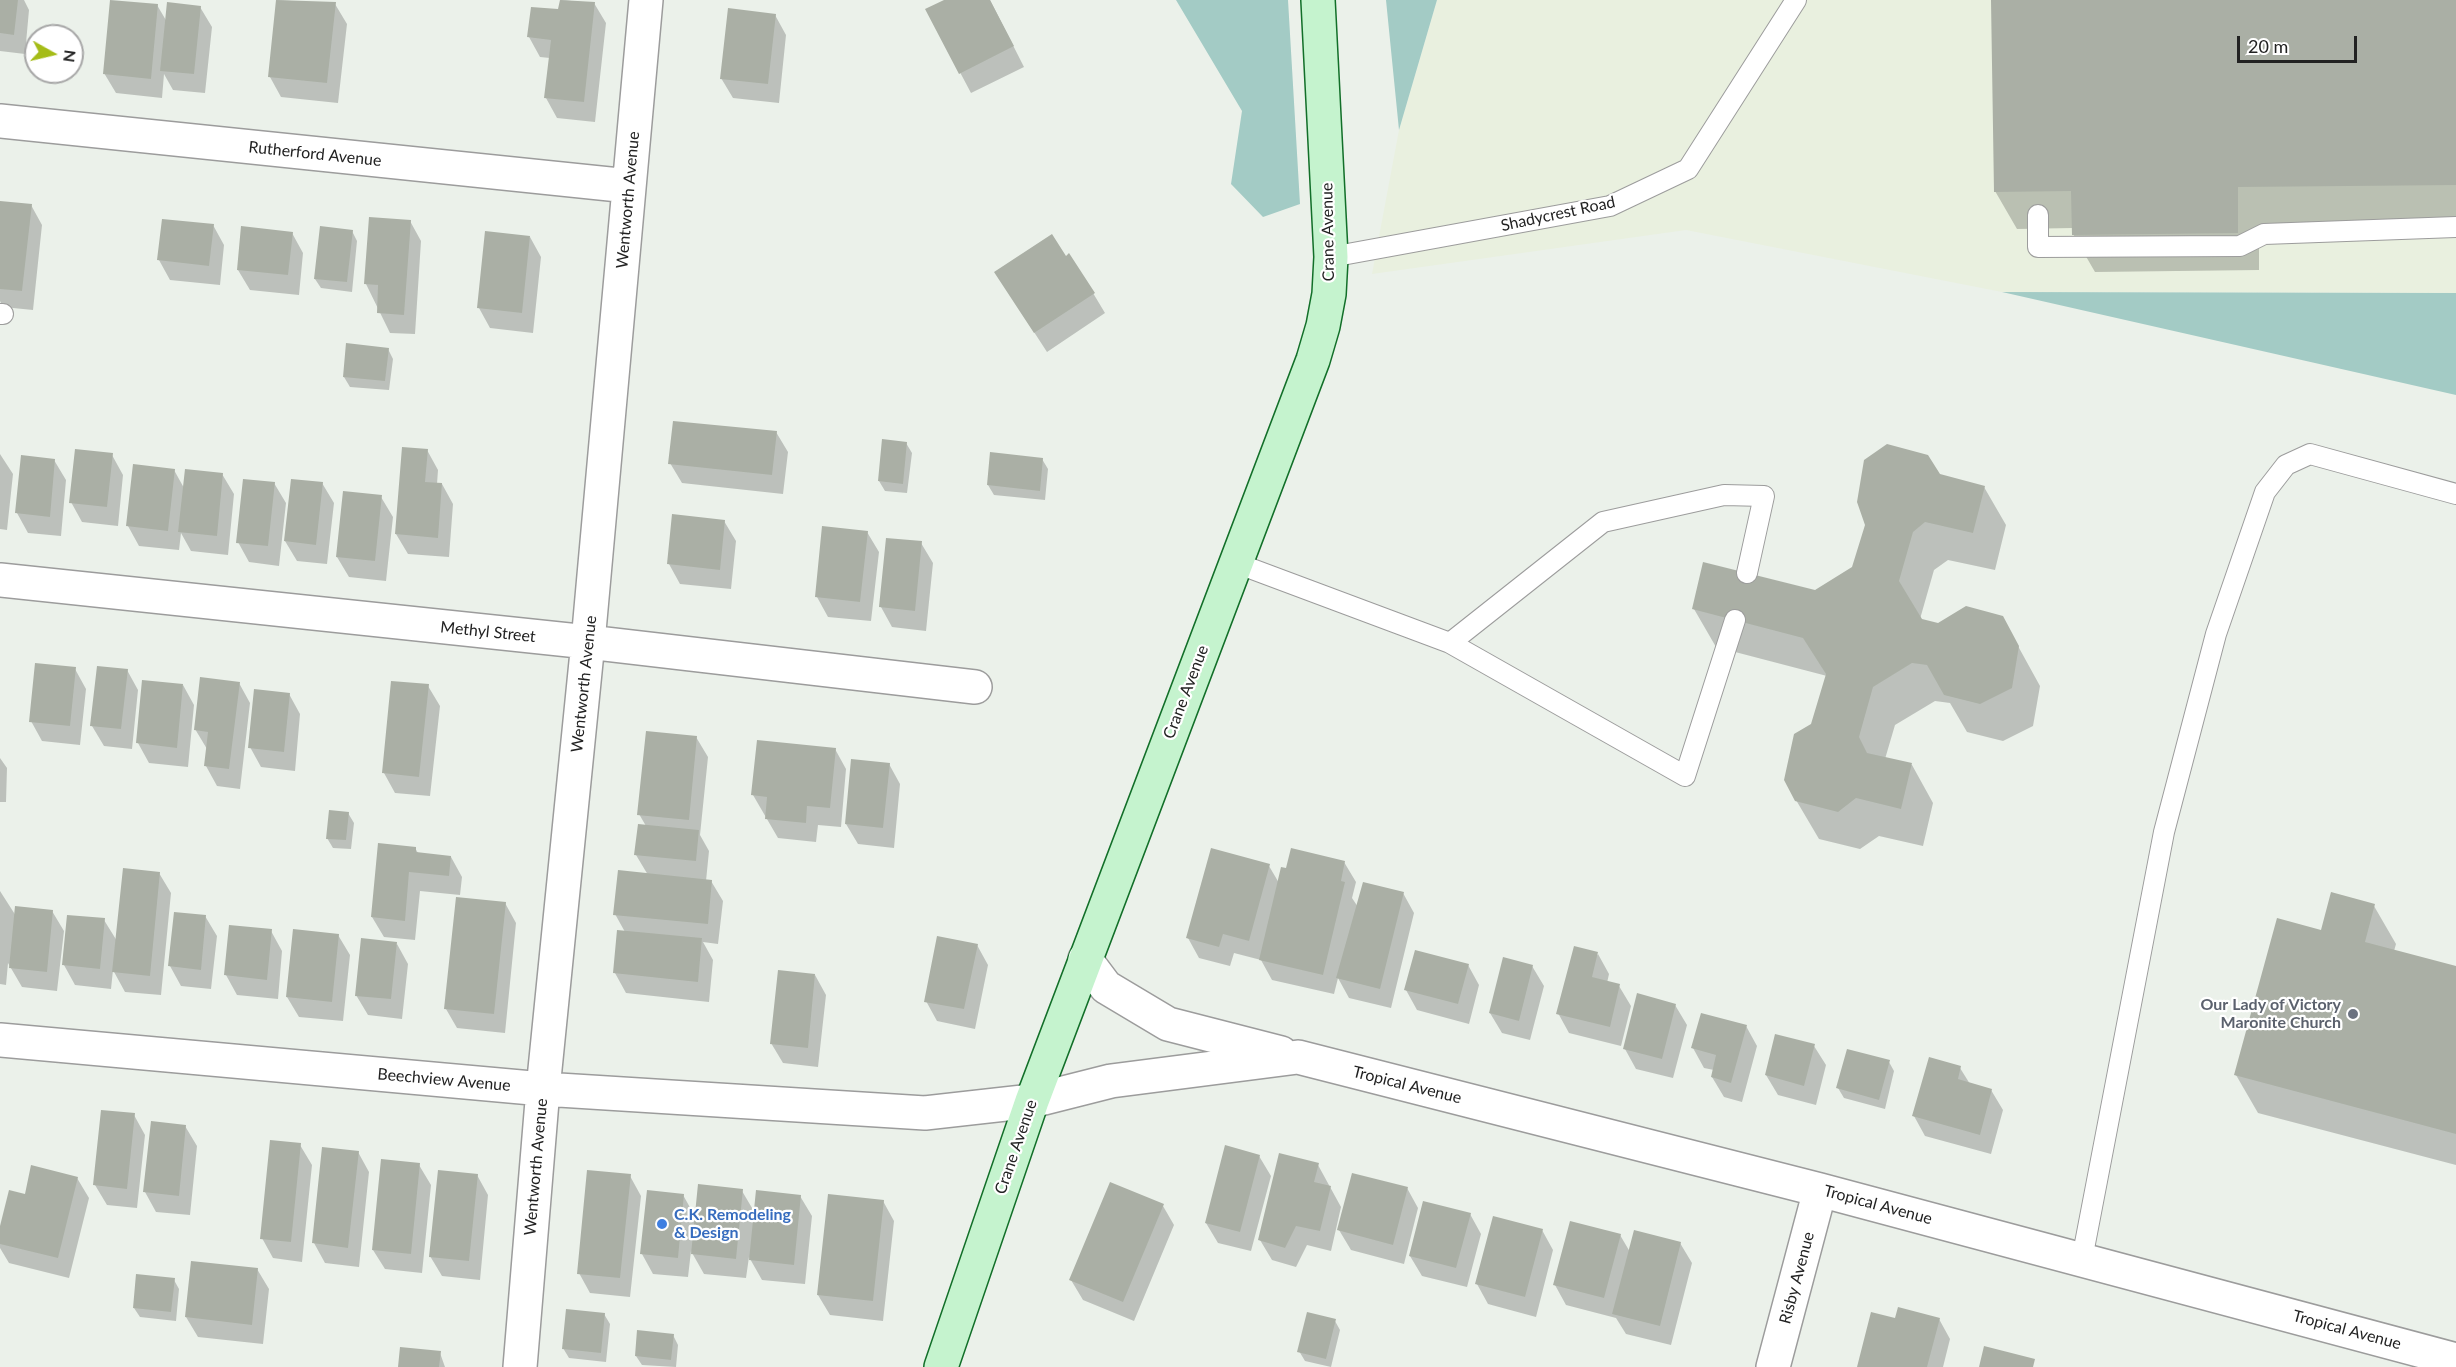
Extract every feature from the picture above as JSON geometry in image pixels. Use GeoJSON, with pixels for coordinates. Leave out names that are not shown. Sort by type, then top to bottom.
{"type":"FeatureCollection","features":[{"type":"Feature","properties":{"kind":"street","name":"Wentworth Avenue"},"geometry":{"type":"LineString","coordinates":[[520,1367],[543,1089],[588,642],[646,0]]}},
{"type":"Feature","properties":{"kind":"street","name":"Crane Avenue"},"geometry":{"type":"LineString","coordinates":[[940,1367],[1032,1101],[1313,360],[1329,294],[1331,257],[1318,0]]}},
{"type":"Feature","properties":{"kind":"street","name":"Rutherford Avenue"},"geometry":{"type":"LineString","coordinates":[[0,121],[629,186]]}},
{"type":"Feature","properties":{"kind":"street","name":"Methyl Street"},"geometry":{"type":"LineString","coordinates":[[0,580],[588,642],[975,687]]}},
{"type":"Feature","properties":{"kind":"street","name":"Tropical Avenue"},"geometry":{"type":"LineString","coordinates":[[1085,959],[1106,987],[1168,1024],[1820,1190],[2456,1360]]}},
{"type":"Feature","properties":{"kind":"street","name":"Beechview Avenue"},"geometry":{"type":"LineString","coordinates":[[0,1040],[543,1089],[925,1113],[1032,1101]]}},
{"type":"Feature","properties":{"kind":"street","name":"Tropical Avenue"},"geometry":{"type":"LineString","coordinates":[[1032,1101],[1112,1081],[1298,1057]]}},
{"type":"Feature","properties":{"kind":"street","name":"Risby Avenue"},"geometry":{"type":"LineString","coordinates":[[1773,1367],[1820,1190]]}},
{"type":"Feature","properties":{"kind":"lane","name":"Shadycrest Road"},"geometry":{"type":"LineString","coordinates":[[1331,257],[1610,206],[1688,169],[1796,0]]}},
{"type":"Feature","properties":{"kind":"lane"},"geometry":{"type":"LineString","coordinates":[[2038,215],[2038,247],[2240,246],[2264,234],[2456,227]]}},
{"type":"Feature","properties":{"kind":"lane"},"geometry":{"type":"LineString","coordinates":[[2082,1259],[2164,832],[2216,634],[2265,492],[2286,465],[2310,454],[2456,494]]}},
{"type":"Feature","properties":{"kind":"lane"},"geometry":{"type":"LineString","coordinates":[[1450,643],[1603,522],[1724,495],[1764,495],[1747,573]]}},
{"type":"Feature","properties":{"kind":"lane"},"geometry":{"type":"LineString","coordinates":[[1236,562],[1450,643],[1685,776],[1735,620]]}},
{"type":"Feature","properties":{"kind":"shaded area"},"geometry":{"type":"Polygon","coordinates":[[[1176,0],[1288,0],[1300,204],[1263,217],[1231,184],[1242,111],[1176,0]]]}},
{"type":"Feature","properties":{"kind":"shaded area"},"geometry":{"type":"Polygon","coordinates":[[[1386,0],[1437,0],[1399,130],[1386,0]]]}},
{"type":"Feature","properties":{"kind":"shaded area"},"geometry":{"type":"Polygon","coordinates":[[[1437,0],[2456,0],[2456,293],[2002,292],[1686,230],[1372,274],[1399,130],[1437,0]]]}},
{"type":"Feature","properties":{"kind":"shaded area"},"geometry":{"type":"Polygon","coordinates":[[[2002,292],[2456,293],[2456,395],[2002,292]]]}},
{"type":"Feature","properties":{"kind":"building"},"geometry":{"type":"Polygon","coordinates":[[[0,0],[18,0],[14,35],[0,33],[0,0]]]}},
{"type":"Feature","properties":{"kind":"building"},"geometry":{"type":"Polygon","coordinates":[[[110,0],[158,4],[151,79],[103,74],[110,0]]]}},
{"type":"Feature","properties":{"kind":"building"},"geometry":{"type":"Polygon","coordinates":[[[276,0],[336,2],[327,83],[268,77],[276,0]]]}},
{"type":"Feature","properties":{"kind":"building"},"geometry":{"type":"Polygon","coordinates":[[[560,0],[595,2],[584,102],[544,98],[551,40],[527,37],[531,7],[558,9],[560,0]]]}},
{"type":"Feature","properties":{"kind":"building"},"geometry":{"type":"Polygon","coordinates":[[[944,0],[990,0],[1014,46],[959,74],[925,9],[944,0]]]}},
{"type":"Feature","properties":{"kind":"building"},"geometry":{"type":"Polygon","coordinates":[[[1991,0],[2456,0],[2456,185],[2238,187],[2238,233],[2072,235],[2071,191],[1994,192],[1991,0]]]}},
{"type":"Feature","properties":{"kind":"building"},"geometry":{"type":"Polygon","coordinates":[[[167,2],[201,6],[194,74],[160,71],[167,2]]]}},
{"type":"Feature","properties":{"kind":"building"},"geometry":{"type":"Polygon","coordinates":[[[728,8],[776,14],[768,84],[720,79],[728,8]]]}},
{"type":"Feature","properties":{"kind":"building"},"geometry":{"type":"Polygon","coordinates":[[[0,201],[32,204],[22,291],[0,289],[0,201]]]}},
{"type":"Feature","properties":{"kind":"building"},"geometry":{"type":"Polygon","coordinates":[[[369,217],[411,220],[404,315],[377,313],[378,285],[364,284],[369,217]]]}},
{"type":"Feature","properties":{"kind":"building"},"geometry":{"type":"Polygon","coordinates":[[[162,219],[214,224],[209,266],[157,260],[162,219]]]}},
{"type":"Feature","properties":{"kind":"building"},"geometry":{"type":"Polygon","coordinates":[[[241,226],[293,232],[288,275],[237,270],[241,226]]]}},
{"type":"Feature","properties":{"kind":"building"},"geometry":{"type":"Polygon","coordinates":[[[320,226],[353,230],[347,282],[314,279],[320,226]]]}},
{"type":"Feature","properties":{"kind":"building"},"geometry":{"type":"Polygon","coordinates":[[[485,231],[530,236],[522,313],[477,308],[485,231]]]}},
{"type":"Feature","properties":{"kind":"building"},"geometry":{"type":"Polygon","coordinates":[[[1052,234],[1066,256],[1069,253],[1095,293],[1034,333],[994,272],[1052,234]]]}},
{"type":"Feature","properties":{"kind":"building"},"geometry":{"type":"Polygon","coordinates":[[[346,343],[389,348],[385,381],[343,377],[346,343]]]}},
{"type":"Feature","properties":{"kind":"building"},"geometry":{"type":"Polygon","coordinates":[[[673,421],[777,431],[772,475],[668,464],[673,421]]]}},
{"type":"Feature","properties":{"kind":"building"},"geometry":{"type":"Polygon","coordinates":[[[882,439],[907,442],[903,484],[878,481],[882,439]]]}},
{"type":"Feature","properties":{"kind":"building"},"geometry":{"type":"Polygon","coordinates":[[[1887,444],[1928,455],[1940,474],[1985,486],[1973,533],[1925,522],[1913,532],[1899,581],[1922,619],[1938,623],[1966,606],[2003,616],[2019,646],[2012,688],[1980,704],[1944,695],[1927,665],[1912,663],[1873,687],[1859,737],[1867,753],[1912,763],[1901,809],[1856,798],[1838,812],[1795,801],[1784,780],[1794,734],[1811,724],[1826,674],[1803,638],[1692,609],[1703,562],[1815,590],[1852,567],[1865,525],[1857,502],[1864,460],[1887,444]]]}},
{"type":"Feature","properties":{"kind":"building"},"geometry":{"type":"Polygon","coordinates":[[[402,447],[428,449],[425,482],[442,483],[438,538],[395,534],[402,447]]]}},
{"type":"Feature","properties":{"kind":"building"},"geometry":{"type":"Polygon","coordinates":[[[75,449],[113,453],[107,507],[69,503],[75,449]]]}},
{"type":"Feature","properties":{"kind":"building"},"geometry":{"type":"Polygon","coordinates":[[[990,452],[1043,458],[1040,491],[987,485],[990,452]]]}},
{"type":"Feature","properties":{"kind":"building"},"geometry":{"type":"Polygon","coordinates":[[[21,455],[55,459],[50,517],[15,513],[21,455]]]}},
{"type":"Feature","properties":{"kind":"building"},"geometry":{"type":"Polygon","coordinates":[[[133,464],[175,469],[168,531],[126,526],[133,464]]]}},
{"type":"Feature","properties":{"kind":"building"},"geometry":{"type":"Polygon","coordinates":[[[185,469],[223,473],[217,536],[178,532],[185,469]]]}},
{"type":"Feature","properties":{"kind":"building"},"geometry":{"type":"Polygon","coordinates":[[[243,479],[275,482],[268,546],[236,543],[243,479]]]}},
{"type":"Feature","properties":{"kind":"building"},"geometry":{"type":"Polygon","coordinates":[[[291,479],[323,482],[316,545],[284,541],[291,479]]]}},
{"type":"Feature","properties":{"kind":"building"},"geometry":{"type":"Polygon","coordinates":[[[343,491],[382,495],[375,561],[336,557],[343,491]]]}},
{"type":"Feature","properties":{"kind":"building"},"geometry":{"type":"Polygon","coordinates":[[[672,514],[725,520],[720,570],[667,564],[672,514]]]}},
{"type":"Feature","properties":{"kind":"building"},"geometry":{"type":"Polygon","coordinates":[[[822,526],[868,531],[860,602],[815,597],[822,526]]]}},
{"type":"Feature","properties":{"kind":"building"},"geometry":{"type":"Polygon","coordinates":[[[886,538],[922,541],[915,611],[879,607],[886,538]]]}},
{"type":"Feature","properties":{"kind":"building"},"geometry":{"type":"Polygon","coordinates":[[[35,663],[76,667],[70,726],[29,722],[35,663]]]}},
{"type":"Feature","properties":{"kind":"building"},"geometry":{"type":"Polygon","coordinates":[[[97,666],[128,669],[121,729],[90,726],[97,666]]]}},
{"type":"Feature","properties":{"kind":"building"},"geometry":{"type":"Polygon","coordinates":[[[200,677],[240,682],[229,769],[204,766],[208,732],[194,730],[200,677]]]}},
{"type":"Feature","properties":{"kind":"building"},"geometry":{"type":"Polygon","coordinates":[[[142,680],[183,684],[177,748],[136,743],[142,680]]]}},
{"type":"Feature","properties":{"kind":"building"},"geometry":{"type":"Polygon","coordinates":[[[391,681],[429,684],[419,777],[382,773],[391,681]]]}},
{"type":"Feature","properties":{"kind":"building"},"geometry":{"type":"Polygon","coordinates":[[[254,689],[290,693],[284,752],[248,748],[254,689]]]}},
{"type":"Feature","properties":{"kind":"building"},"geometry":{"type":"Polygon","coordinates":[[[646,731],[697,736],[689,820],[637,815],[646,731]]]}},
{"type":"Feature","properties":{"kind":"building"},"geometry":{"type":"Polygon","coordinates":[[[757,740],[836,748],[830,808],[807,806],[806,823],[765,819],[767,797],[751,795],[757,740]]]}},
{"type":"Feature","properties":{"kind":"building"},"geometry":{"type":"Polygon","coordinates":[[[851,759],[890,763],[883,828],[845,824],[851,759]]]}},
{"type":"Feature","properties":{"kind":"building"},"geometry":{"type":"Polygon","coordinates":[[[329,810],[349,812],[346,840],[326,839],[329,810]]]}},
{"type":"Feature","properties":{"kind":"building"},"geometry":{"type":"Polygon","coordinates":[[[638,824],[699,830],[696,861],[634,855],[638,824]]]}},
{"type":"Feature","properties":{"kind":"building"},"geometry":{"type":"Polygon","coordinates":[[[378,843],[416,847],[416,852],[451,856],[449,876],[409,872],[405,921],[371,917],[378,843]]]}},
{"type":"Feature","properties":{"kind":"building"},"geometry":{"type":"Polygon","coordinates":[[[1211,848],[1270,864],[1249,941],[1223,934],[1219,947],[1186,938],[1211,848]]]}},
{"type":"Feature","properties":{"kind":"building"},"geometry":{"type":"Polygon","coordinates":[[[1291,848],[1345,861],[1341,881],[1345,882],[1323,975],[1259,960],[1281,867],[1286,868],[1291,848]]]}},
{"type":"Feature","properties":{"kind":"building"},"geometry":{"type":"Polygon","coordinates":[[[123,868],[160,872],[150,976],[112,972],[123,868]]]}},
{"type":"Feature","properties":{"kind":"building"},"geometry":{"type":"Polygon","coordinates":[[[618,870],[712,880],[708,924],[613,915],[618,870]]]}},
{"type":"Feature","properties":{"kind":"building"},"geometry":{"type":"Polygon","coordinates":[[[1363,882],[1404,892],[1380,989],[1336,978],[1363,882]]]}},
{"type":"Feature","properties":{"kind":"building","name":"Our Lady of Victory Maronite Church"},"geometry":{"type":"Polygon","coordinates":[[[2331,892],[2375,904],[2365,942],[2456,966],[2456,1134],[2234,1075],[2277,918],[2321,930],[2331,892]]]}},
{"type":"Feature","properties":{"kind":"building"},"geometry":{"type":"Polygon","coordinates":[[[456,897],[506,902],[494,1014],[444,1009],[456,897]]]}},
{"type":"Feature","properties":{"kind":"building"},"geometry":{"type":"Polygon","coordinates":[[[15,906],[53,910],[47,972],[9,968],[15,906]]]}},
{"type":"Feature","properties":{"kind":"building"},"geometry":{"type":"Polygon","coordinates":[[[174,912],[206,915],[201,970],[168,966],[174,912]]]}},
{"type":"Feature","properties":{"kind":"building"},"geometry":{"type":"Polygon","coordinates":[[[67,915],[105,918],[100,969],[62,965],[67,915]]]}},
{"type":"Feature","properties":{"kind":"building"},"geometry":{"type":"Polygon","coordinates":[[[229,925],[272,929],[267,980],[224,975],[229,925]]]}},
{"type":"Feature","properties":{"kind":"building"},"geometry":{"type":"Polygon","coordinates":[[[293,929],[339,934],[332,1002],[286,997],[293,929]]]}},
{"type":"Feature","properties":{"kind":"building"},"geometry":{"type":"Polygon","coordinates":[[[617,930],[702,938],[698,982],[613,973],[617,930]]]}},
{"type":"Feature","properties":{"kind":"building"},"geometry":{"type":"Polygon","coordinates":[[[937,936],[978,944],[964,1009],[924,1002],[937,936]]]}},
{"type":"Feature","properties":{"kind":"building"},"geometry":{"type":"Polygon","coordinates":[[[361,938],[397,942],[391,999],[355,996],[361,938]]]}},
{"type":"Feature","properties":{"kind":"building"},"geometry":{"type":"Polygon","coordinates":[[[1574,946],[1598,952],[1592,977],[1620,984],[1610,1027],[1556,1014],[1574,946]]]}},
{"type":"Feature","properties":{"kind":"building"},"geometry":{"type":"Polygon","coordinates":[[[1415,950],[1469,964],[1458,1004],[1404,990],[1415,950]]]}},
{"type":"Feature","properties":{"kind":"building"},"geometry":{"type":"Polygon","coordinates":[[[1503,957],[1533,965],[1519,1021],[1489,1013],[1503,957]]]}},
{"type":"Feature","properties":{"kind":"building"},"geometry":{"type":"Polygon","coordinates":[[[778,970],[815,974],[808,1048],[770,1044],[778,970]]]}},
{"type":"Feature","properties":{"kind":"building"},"geometry":{"type":"Polygon","coordinates":[[[1637,993],[1676,1004],[1662,1059],[1623,1049],[1637,993]]]}},
{"type":"Feature","properties":{"kind":"building"},"geometry":{"type":"Polygon","coordinates":[[[1701,1013],[1747,1025],[1731,1083],[1711,1077],[1716,1055],[1691,1048],[1701,1013]]]}},
{"type":"Feature","properties":{"kind":"building"},"geometry":{"type":"Polygon","coordinates":[[[1775,1034],[1815,1044],[1804,1086],[1765,1075],[1775,1034]]]}},
{"type":"Feature","properties":{"kind":"building"},"geometry":{"type":"Polygon","coordinates":[[[1847,1049],[1890,1060],[1879,1100],[1836,1088],[1847,1049]]]}},
{"type":"Feature","properties":{"kind":"building"},"geometry":{"type":"Polygon","coordinates":[[[1929,1057],[1961,1066],[1958,1079],[1992,1089],[1980,1135],[1912,1116],[1929,1057]]]}},
{"type":"Feature","properties":{"kind":"building"},"geometry":{"type":"Polygon","coordinates":[[[101,1110],[135,1113],[127,1189],[93,1185],[101,1110]]]}},
{"type":"Feature","properties":{"kind":"building"},"geometry":{"type":"Polygon","coordinates":[[[151,1121],[186,1125],[179,1196],[143,1192],[151,1121]]]}},
{"type":"Feature","properties":{"kind":"building"},"geometry":{"type":"Polygon","coordinates":[[[270,1140],[301,1143],[291,1242],[260,1239],[270,1140]]]}},
{"type":"Feature","properties":{"kind":"building"},"geometry":{"type":"Polygon","coordinates":[[[1225,1145],[1260,1155],[1240,1232],[1205,1223],[1225,1145]]]}},
{"type":"Feature","properties":{"kind":"building"},"geometry":{"type":"Polygon","coordinates":[[[322,1147],[359,1151],[348,1248],[312,1243],[322,1147]]]}},
{"type":"Feature","properties":{"kind":"building"},"geometry":{"type":"Polygon","coordinates":[[[1279,1153],[1319,1163],[1314,1182],[1331,1186],[1320,1231],[1296,1226],[1285,1248],[1258,1240],[1279,1153]]]}},
{"type":"Feature","properties":{"kind":"building"},"geometry":{"type":"Polygon","coordinates":[[[381,1159],[420,1163],[411,1254],[372,1250],[381,1159]]]}},
{"type":"Feature","properties":{"kind":"building"},"geometry":{"type":"Polygon","coordinates":[[[31,1165],[78,1177],[58,1258],[0,1244],[0,1226],[9,1190],[25,1194],[31,1165]]]}},
{"type":"Feature","properties":{"kind":"building"},"geometry":{"type":"Polygon","coordinates":[[[438,1170],[478,1174],[469,1261],[429,1257],[438,1170]]]}},
{"type":"Feature","properties":{"kind":"building"},"geometry":{"type":"Polygon","coordinates":[[[587,1170],[631,1174],[620,1278],[577,1274],[587,1170]]]}},
{"type":"Feature","properties":{"kind":"building"},"geometry":{"type":"Polygon","coordinates":[[[1352,1173],[1408,1187],[1393,1245],[1337,1230],[1352,1173]]]}},
{"type":"Feature","properties":{"kind":"building"},"geometry":{"type":"Polygon","coordinates":[[[1110,1182],[1164,1204],[1123,1302],[1069,1280],[1110,1182]]]}},
{"type":"Feature","properties":{"kind":"building"},"geometry":{"type":"Polygon","coordinates":[[[698,1184],[743,1189],[736,1259],[691,1254],[698,1184]]]}},
{"type":"Feature","properties":{"kind":"building","name":"C.K. Remodeling & Design"},"geometry":{"type":"Polygon","coordinates":[[[647,1190],[684,1194],[678,1258],[640,1254],[647,1190]]]}},
{"type":"Feature","properties":{"kind":"building"},"geometry":{"type":"Polygon","coordinates":[[[756,1190],[801,1195],[794,1265],[749,1260],[756,1190]]]}},
{"type":"Feature","properties":{"kind":"building"},"geometry":{"type":"Polygon","coordinates":[[[828,1194],[884,1200],[873,1301],[817,1295],[828,1194]]]}},
{"type":"Feature","properties":{"kind":"building"},"geometry":{"type":"Polygon","coordinates":[[[1423,1201],[1471,1213],[1456,1268],[1409,1256],[1423,1201]]]}},
{"type":"Feature","properties":{"kind":"building"},"geometry":{"type":"Polygon","coordinates":[[[1493,1216],[1543,1229],[1525,1297],[1475,1284],[1493,1216]]]}},
{"type":"Feature","properties":{"kind":"building"},"geometry":{"type":"Polygon","coordinates":[[[1570,1221],[1621,1234],[1604,1298],[1553,1285],[1570,1221]]]}},
{"type":"Feature","properties":{"kind":"building"},"geometry":{"type":"Polygon","coordinates":[[[1634,1230],[1681,1242],[1660,1326],[1612,1314],[1634,1230]]]}},
{"type":"Feature","properties":{"kind":"building"},"geometry":{"type":"Polygon","coordinates":[[[191,1261],[258,1268],[252,1325],[185,1317],[191,1261]]]}},
{"type":"Feature","properties":{"kind":"building"},"geometry":{"type":"Polygon","coordinates":[[[136,1274],[175,1278],[171,1312],[133,1308],[136,1274]]]}},
{"type":"Feature","properties":{"kind":"building"},"geometry":{"type":"Polygon","coordinates":[[[1898,1307],[1940,1318],[1927,1367],[1857,1367],[1871,1312],[1895,1318],[1898,1307]]]}},
{"type":"Feature","properties":{"kind":"building"},"geometry":{"type":"Polygon","coordinates":[[[566,1309],[605,1313],[601,1353],[562,1349],[566,1309]]]}},
{"type":"Feature","properties":{"kind":"building"},"geometry":{"type":"Polygon","coordinates":[[[1307,1312],[1336,1319],[1326,1359],[1297,1352],[1307,1312]]]}},
{"type":"Feature","properties":{"kind":"building"},"geometry":{"type":"Polygon","coordinates":[[[637,1330],[674,1334],[671,1360],[635,1356],[637,1330]]]}},
{"type":"Feature","properties":{"kind":"building"},"geometry":{"type":"Polygon","coordinates":[[[1984,1346],[2035,1359],[2033,1367],[1979,1367],[1984,1346]]]}},
{"type":"Feature","properties":{"kind":"building"},"geometry":{"type":"Polygon","coordinates":[[[400,1347],[441,1351],[439,1367],[398,1367],[400,1347]]]}},
{"type":"Feature","properties":{"kind":"place","name":"Our Lady of Victory Maronite Church"},"geometry":{"type":"Point","coordinates":[2353,1014]}},
{"type":"Feature","properties":{"kind":"place","name":"C.K. Remodeling & Design"},"geometry":{"type":"Point","coordinates":[662,1224]}}]}
